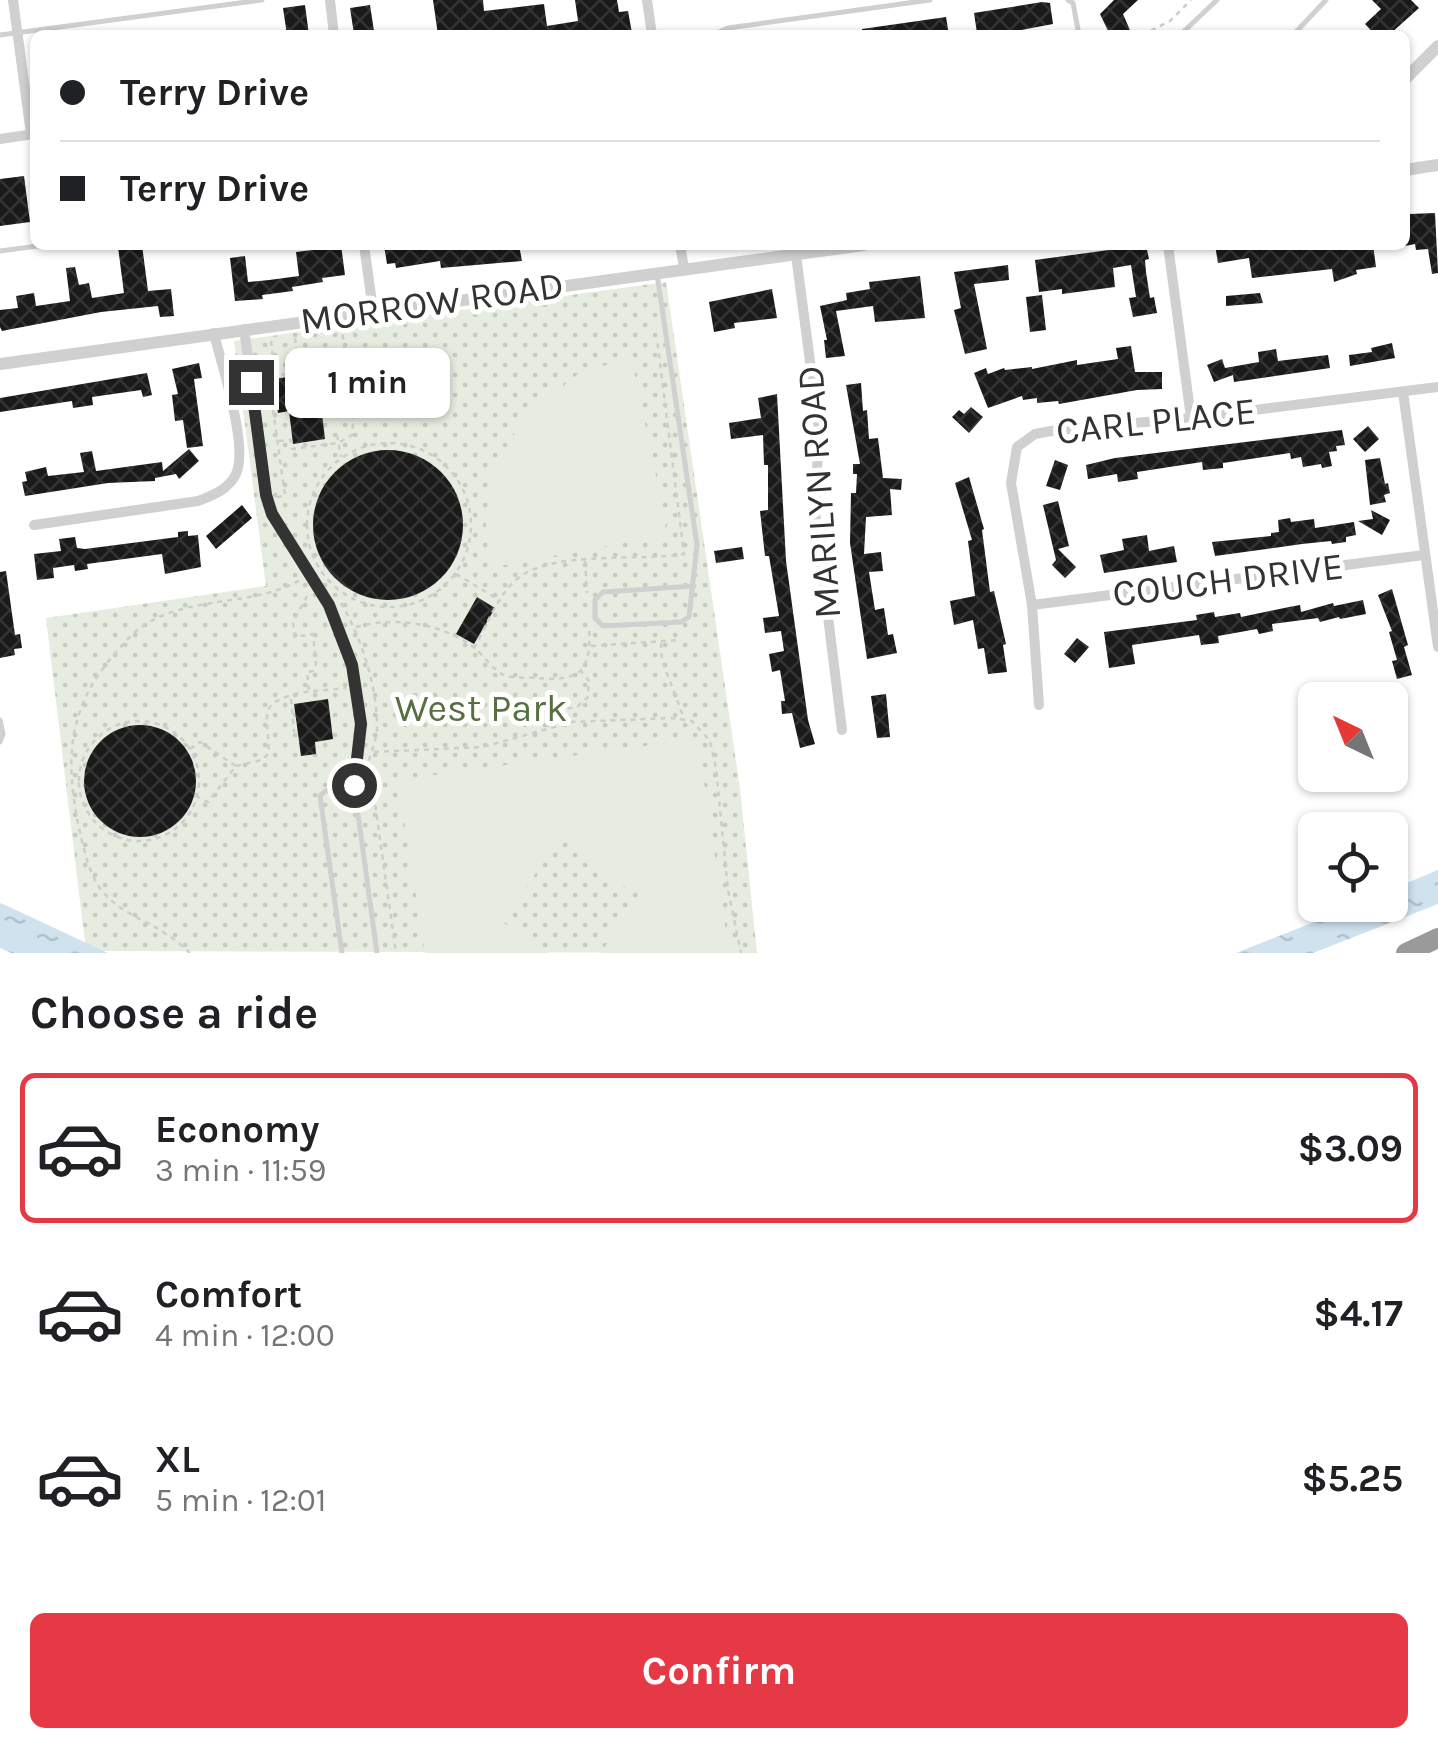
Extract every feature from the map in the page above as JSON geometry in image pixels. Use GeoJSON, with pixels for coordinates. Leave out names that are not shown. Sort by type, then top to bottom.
{"type":"FeatureCollection","features":[{"type":"Feature","properties":{"kind":"highway"},"geometry":{"type":"LineString","coordinates":[[1406,953],[1438,938]]}},
{"type":"Feature","properties":{"kind":"street"},"geometry":{"type":"LineString","coordinates":[[14,0],[30,114]]}},
{"type":"Feature","properties":{"kind":"street"},"geometry":{"type":"LineString","coordinates":[[330,0],[333,30]]}},
{"type":"Feature","properties":{"kind":"street"},"geometry":{"type":"LineString","coordinates":[[647,0],[651,30]]}},
{"type":"Feature","properties":{"kind":"street"},"geometry":{"type":"LineString","coordinates":[[1410,75],[1438,46]]}},
{"type":"Feature","properties":{"kind":"street"},"geometry":{"type":"LineString","coordinates":[[0,139],[30,134]]}},
{"type":"Feature","properties":{"kind":"street"},"geometry":{"type":"LineString","coordinates":[[1410,169],[1438,165]]}},
{"type":"Feature","properties":{"kind":"street"},"geometry":{"type":"LineString","coordinates":[[365,250],[373,310]]}},
{"type":"Feature","properties":{"kind":"street"},"geometry":{"type":"LineString","coordinates":[[681,250],[684,268]]}},
{"type":"Feature","properties":{"kind":"street","name":"MORROW ROAD"},"geometry":{"type":"LineString","coordinates":[[0,364],[826,250]]}},
{"type":"Feature","properties":{"kind":"street"},"geometry":{"type":"LineString","coordinates":[[1169,250],[1191,418]]}},
{"type":"Feature","properties":{"kind":"street","name":"MARILYN ROAD"},"geometry":{"type":"LineString","coordinates":[[796,254],[819,430],[815,511],[842,730]]}},
{"type":"Feature","properties":{"kind":"street"},"geometry":{"type":"LineString","coordinates":[[244,329],[269,506],[309,581],[340,628],[357,687],[361,724],[354,785]]}},
{"type":"Feature","properties":{"kind":"street"},"geometry":{"type":"LineString","coordinates":[[34,525],[198,501],[222,491],[236,473],[240,449],[214,332]]}},
{"type":"Feature","properties":{"kind":"street","name":"CARL PLACE"},"geometry":{"type":"LineString","coordinates":[[1040,705],[1032,605],[1011,483],[1016,447],[1034,434],[1057,430],[1191,418],[1438,387]]}},
{"type":"Feature","properties":{"kind":"street"},"geometry":{"type":"LineString","coordinates":[[1403,392],[1438,647]]}},
{"type":"Feature","properties":{"kind":"street","name":"COUCH DRIVE"},"geometry":{"type":"LineString","coordinates":[[1032,605],[1424,555]]}},
{"type":"Feature","properties":{"kind":"lane"},"geometry":{"type":"LineString","coordinates":[[40,30],[262,0]]}},
{"type":"Feature","properties":{"kind":"lane"},"geometry":{"type":"LineString","coordinates":[[723,30],[930,0]]}},
{"type":"Feature","properties":{"kind":"lane"},"geometry":{"type":"LineString","coordinates":[[1068,0],[1073,3],[1078,30]]}},
{"type":"Feature","properties":{"kind":"lane"},"geometry":{"type":"LineString","coordinates":[[1185,30],[1217,0]]}},
{"type":"Feature","properties":{"kind":"lane"},"geometry":{"type":"LineString","coordinates":[[1298,30],[1326,0]]}},
{"type":"Feature","properties":{"kind":"lane"},"geometry":{"type":"LineString","coordinates":[[0,35],[30,31]]}},
{"type":"Feature","properties":{"kind":"lane"},"geometry":{"type":"LineString","coordinates":[[0,252],[30,247]]}},
{"type":"Feature","properties":{"kind":"lane"},"geometry":{"type":"LineString","coordinates":[[656,272],[696,544],[694,586],[686,621],[603,626],[596,618],[595,600],[604,592],[694,586]]}},
{"type":"Feature","properties":{"kind":"lane"},"geometry":{"type":"LineString","coordinates":[[0,720],[0,742]]}},
{"type":"Feature","properties":{"kind":"lane"},"geometry":{"type":"LineString","coordinates":[[342,953],[320,796],[325,791],[354,785],[377,953]]}},
{"type":"Feature","properties":{"kind":"path"},"geometry":{"type":"LineString","coordinates":[[1153,30],[1170,22],[1191,0]]}},
{"type":"Feature","properties":{"kind":"path"},"geometry":{"type":"LineString","coordinates":[[474,648],[514,581],[533,568],[554,562],[684,552],[655,325]]}},
{"type":"Feature","properties":{"kind":"path"},"geometry":{"type":"LineString","coordinates":[[277,442],[290,440],[292,449],[349,439],[354,429],[342,331]]}},
{"type":"Feature","properties":{"kind":"path"},"geometry":{"type":"LineString","coordinates":[[295,338],[301,370],[347,366]]}},
{"type":"Feature","properties":{"kind":"path"},"geometry":{"type":"LineString","coordinates":[[271,341],[276,376]]}},
{"type":"Feature","properties":{"kind":"path"},"geometry":{"type":"LineString","coordinates":[[348,386],[394,379],[409,390],[417,390]]}},
{"type":"Feature","properties":{"kind":"path"},"geometry":{"type":"LineString","coordinates":[[337,435],[341,458]]}},
{"type":"Feature","properties":{"kind":"path"},"geometry":{"type":"LineString","coordinates":[[400,443],[425,450],[448,468],[464,490],[471,518],[468,546],[455,573],[429,596],[396,606],[364,603],[340,591],[329,581],[311,550],[307,519],[317,486],[341,458],[373,444],[400,443]]}},
{"type":"Feature","properties":{"kind":"path"},"geometry":{"type":"LineString","coordinates":[[585,561],[587,598]]}},
{"type":"Feature","properties":{"kind":"path"},"geometry":{"type":"LineString","coordinates":[[455,573],[501,601]]}},
{"type":"Feature","properties":{"kind":"path"},"geometry":{"type":"LineString","coordinates":[[309,581],[293,622],[295,637],[313,634],[316,664],[314,671],[306,672],[309,693]]}},
{"type":"Feature","properties":{"kind":"path"},"geometry":{"type":"LineString","coordinates":[[190,953],[166,933],[126,913],[100,890],[84,852],[74,802],[70,759],[80,708],[102,670],[148,622],[186,608],[268,594],[309,581]]}},
{"type":"Feature","properties":{"kind":"path"},"geometry":{"type":"LineString","coordinates":[[354,627],[384,622],[424,625],[474,648],[502,675],[562,680],[581,671],[588,660],[588,617]]}},
{"type":"Feature","properties":{"kind":"path"},"geometry":{"type":"LineString","coordinates":[[590,646],[679,640]]}},
{"type":"Feature","properties":{"kind":"path"},"geometry":{"type":"LineString","coordinates":[[661,642],[662,660],[683,718]]}},
{"type":"Feature","properties":{"kind":"path"},"geometry":{"type":"LineString","coordinates":[[548,729],[554,712],[578,706],[588,697],[589,680],[581,671]]}},
{"type":"Feature","properties":{"kind":"path"},"geometry":{"type":"LineString","coordinates":[[197,796],[208,802],[236,766],[262,760],[268,754],[268,711],[274,701],[357,687]]}},
{"type":"Feature","properties":{"kind":"path"},"geometry":{"type":"LineString","coordinates":[[290,696],[294,732]]}},
{"type":"Feature","properties":{"kind":"path"},"geometry":{"type":"LineString","coordinates":[[371,752],[483,747],[590,721],[683,718],[700,728],[713,752],[726,878],[741,953]]}},
{"type":"Feature","properties":{"kind":"path"},"geometry":{"type":"LineString","coordinates":[[143,720],[165,726],[190,749],[198,770],[197,796],[190,813],[173,830],[157,838],[118,837],[98,825],[86,810],[79,787],[81,766],[90,745],[106,730],[143,720]]}},
{"type":"Feature","properties":{"kind":"path"},"geometry":{"type":"LineString","coordinates":[[190,749],[200,742],[236,766]]}},
{"type":"Feature","properties":{"kind":"green space","name":"West Park"},"geometry":{"type":"Polygon","coordinates":[[[666,282],[740,789],[757,953],[86,951],[46,618],[266,586],[234,341],[666,282]]]}},
{"type":"Feature","properties":{"kind":"green space"},"geometry":{"type":"Polygon","coordinates":[[[631,357],[666,524],[662,536],[493,567],[485,533],[493,469],[525,416],[578,374],[631,357]]]}},
{"type":"Feature","properties":{"kind":"green space"},"geometry":{"type":"Polygon","coordinates":[[[442,360],[449,412],[421,416],[414,364],[442,360]]]}},
{"type":"Feature","properties":{"kind":"green space"},"geometry":{"type":"Polygon","coordinates":[[[688,740],[699,747],[729,953],[601,953],[619,925],[648,894],[598,872],[559,833],[531,881],[496,919],[549,953],[425,953],[399,788],[405,779],[688,740]]]}},
{"type":"Feature","properties":{"kind":"water"},"geometry":{"type":"Polygon","coordinates":[[[1438,870],[1438,904],[1408,916],[1408,882],[1438,870]]]}},
{"type":"Feature","properties":{"kind":"water"},"geometry":{"type":"Polygon","coordinates":[[[0,903],[108,953],[11,953],[0,948],[0,903]]]}},
{"type":"Feature","properties":{"kind":"water"},"geometry":{"type":"Polygon","coordinates":[[[1314,922],[1392,922],[1313,953],[1236,953],[1314,922]]]}},
{"type":"Feature","properties":{"kind":"building"},"geometry":{"type":"Polygon","coordinates":[[[433,0],[483,0],[484,11],[544,4],[547,26],[578,21],[575,0],[617,0],[619,12],[628,11],[631,30],[437,30],[433,0]]]}},
{"type":"Feature","properties":{"kind":"building"},"geometry":{"type":"Polygon","coordinates":[[[1114,0],[1138,0],[1123,14],[1130,30],[1108,30],[1100,14],[1114,0]]]}},
{"type":"Feature","properties":{"kind":"building"},"geometry":{"type":"Polygon","coordinates":[[[1372,0],[1411,0],[1419,8],[1395,30],[1370,30],[1365,24],[1381,9],[1372,0]]]}},
{"type":"Feature","properties":{"kind":"building"},"geometry":{"type":"Polygon","coordinates":[[[1050,3],[1053,24],[1022,30],[977,30],[974,13],[1050,3]]]}},
{"type":"Feature","properties":{"kind":"building"},"geometry":{"type":"Polygon","coordinates":[[[305,5],[308,30],[286,30],[283,8],[305,5]]]}},
{"type":"Feature","properties":{"kind":"building"},"geometry":{"type":"Polygon","coordinates":[[[370,5],[374,30],[353,30],[350,8],[370,5]]]}},
{"type":"Feature","properties":{"kind":"building"},"geometry":{"type":"Polygon","coordinates":[[[946,17],[948,30],[862,30],[946,17]]]}},
{"type":"Feature","properties":{"kind":"building"},"geometry":{"type":"Polygon","coordinates":[[[24,176],[30,222],[0,226],[0,179],[24,176]]]}},
{"type":"Feature","properties":{"kind":"building"},"geometry":{"type":"Polygon","coordinates":[[[1435,213],[1438,273],[1432,274],[1428,249],[1416,250],[1415,244],[1410,245],[1410,214],[1435,213]]]}},
{"type":"Feature","properties":{"kind":"building"},"geometry":{"type":"Polygon","coordinates":[[[118,250],[143,250],[148,291],[171,289],[174,316],[160,317],[158,306],[101,312],[2,331],[0,327],[0,310],[18,308],[16,296],[34,293],[36,306],[70,301],[66,268],[75,267],[79,285],[89,283],[92,298],[124,293],[118,250]]]}},
{"type":"Feature","properties":{"kind":"building"},"geometry":{"type":"Polygon","coordinates":[[[342,250],[345,275],[292,287],[293,291],[262,295],[263,299],[235,301],[230,258],[245,256],[248,282],[299,276],[296,252],[342,250]]]}},
{"type":"Feature","properties":{"kind":"building"},"geometry":{"type":"Polygon","coordinates":[[[385,250],[520,250],[522,261],[441,268],[440,261],[396,268],[395,263],[387,264],[385,250]]]}},
{"type":"Feature","properties":{"kind":"building"},"geometry":{"type":"Polygon","coordinates":[[[1109,250],[1147,250],[1150,298],[1154,297],[1157,313],[1133,317],[1129,298],[1136,297],[1131,265],[1113,268],[1115,287],[1062,294],[1062,289],[1039,292],[1035,260],[1109,250]]]}},
{"type":"Feature","properties":{"kind":"building"},"geometry":{"type":"Polygon","coordinates":[[[1216,250],[1374,250],[1376,267],[1356,270],[1357,274],[1334,282],[1332,269],[1252,278],[1249,258],[1218,263],[1216,250]]]}},
{"type":"Feature","properties":{"kind":"building"},"geometry":{"type":"Polygon","coordinates":[[[1008,265],[1009,280],[974,284],[987,349],[965,354],[954,310],[961,308],[954,272],[1008,265]]]}},
{"type":"Feature","properties":{"kind":"building"},"geometry":{"type":"Polygon","coordinates":[[[920,276],[925,318],[875,322],[873,306],[836,311],[845,356],[826,358],[827,340],[820,306],[847,300],[846,293],[870,289],[869,282],[920,276]]]}},
{"type":"Feature","properties":{"kind":"building"},"geometry":{"type":"Polygon","coordinates":[[[772,289],[777,318],[734,323],[735,328],[714,332],[709,302],[772,289]]]}},
{"type":"Feature","properties":{"kind":"building"},"geometry":{"type":"Polygon","coordinates":[[[1260,293],[1263,303],[1226,306],[1226,296],[1260,293]]]}},
{"type":"Feature","properties":{"kind":"building"},"geometry":{"type":"Polygon","coordinates":[[[1042,295],[1046,330],[1030,332],[1026,297],[1042,295]]]}},
{"type":"Feature","properties":{"kind":"building"},"geometry":{"type":"Polygon","coordinates":[[[1392,343],[1395,358],[1350,366],[1349,355],[1372,352],[1371,348],[1392,343]]]}},
{"type":"Feature","properties":{"kind":"building"},"geometry":{"type":"Polygon","coordinates":[[[1131,346],[1135,372],[1162,372],[1162,389],[1059,404],[1037,403],[1037,398],[1023,400],[1022,396],[988,408],[974,373],[986,368],[988,374],[1004,368],[1032,369],[1077,360],[1077,365],[1118,359],[1116,348],[1131,346]]]}},
{"type":"Feature","properties":{"kind":"building"},"geometry":{"type":"Polygon","coordinates":[[[1276,349],[1278,361],[1328,355],[1330,368],[1234,382],[1233,375],[1214,382],[1207,365],[1222,359],[1225,368],[1259,362],[1258,352],[1276,349]]]}},
{"type":"Feature","properties":{"kind":"building"},"geometry":{"type":"Polygon","coordinates":[[[199,363],[202,378],[194,379],[203,446],[187,448],[183,420],[175,421],[172,395],[178,394],[172,369],[199,363]]]}},
{"type":"Feature","properties":{"kind":"building"},"geometry":{"type":"Polygon","coordinates":[[[344,369],[344,374],[369,371],[370,380],[346,384],[348,402],[321,406],[325,439],[293,444],[289,411],[278,413],[273,379],[344,369]]]}},
{"type":"Feature","properties":{"kind":"building"},"geometry":{"type":"Polygon","coordinates":[[[147,373],[152,395],[143,397],[141,390],[92,397],[93,405],[73,408],[72,401],[0,412],[0,398],[147,373]]]}},
{"type":"Feature","properties":{"kind":"building"},"geometry":{"type":"Polygon","coordinates":[[[861,383],[869,439],[878,438],[883,478],[902,479],[901,490],[890,489],[892,515],[866,517],[864,554],[881,552],[883,571],[869,572],[875,610],[884,608],[888,635],[893,634],[897,653],[867,659],[850,543],[851,493],[856,493],[857,474],[853,474],[853,464],[860,464],[846,385],[861,383]]]}},
{"type":"Feature","properties":{"kind":"building"},"geometry":{"type":"Polygon","coordinates":[[[777,394],[786,561],[808,720],[815,744],[800,748],[792,713],[782,714],[781,701],[785,701],[780,670],[772,672],[769,654],[784,651],[781,631],[765,633],[763,618],[779,616],[769,556],[765,556],[760,511],[768,510],[763,435],[731,439],[729,423],[761,418],[758,398],[777,394]]]}},
{"type":"Feature","properties":{"kind":"building"},"geometry":{"type":"Polygon","coordinates":[[[971,407],[983,417],[969,433],[952,417],[971,407]]]}},
{"type":"Feature","properties":{"kind":"building"},"geometry":{"type":"Polygon","coordinates":[[[1368,426],[1379,439],[1365,452],[1353,439],[1368,426]]]}},
{"type":"Feature","properties":{"kind":"building"},"geometry":{"type":"Polygon","coordinates":[[[1342,430],[1345,445],[1329,452],[1332,466],[1322,468],[1321,464],[1303,467],[1301,457],[1291,459],[1290,453],[1223,463],[1223,468],[1203,470],[1202,462],[1137,472],[1138,479],[1118,482],[1117,474],[1088,479],[1086,465],[1115,458],[1342,430]]]}},
{"type":"Feature","properties":{"kind":"building"},"geometry":{"type":"Polygon","coordinates":[[[189,449],[199,461],[179,479],[176,474],[155,481],[108,483],[25,496],[25,472],[46,467],[48,476],[84,472],[80,453],[92,451],[96,471],[162,462],[163,471],[189,449]]]}},
{"type":"Feature","properties":{"kind":"building"},"geometry":{"type":"Polygon","coordinates":[[[388,450],[417,456],[441,472],[457,496],[463,525],[457,554],[441,578],[417,594],[388,600],[359,594],[335,578],[319,554],[313,525],[319,496],[335,472],[359,456],[388,450]]]}},
{"type":"Feature","properties":{"kind":"building"},"geometry":{"type":"Polygon","coordinates":[[[1380,458],[1390,493],[1384,495],[1386,502],[1370,505],[1365,460],[1380,458]]]}},
{"type":"Feature","properties":{"kind":"building"},"geometry":{"type":"Polygon","coordinates":[[[1055,460],[1068,465],[1060,490],[1046,486],[1055,460]]]}},
{"type":"Feature","properties":{"kind":"building"},"geometry":{"type":"Polygon","coordinates":[[[969,477],[984,529],[990,592],[994,591],[1006,644],[1003,645],[1007,672],[988,674],[984,648],[978,649],[973,620],[954,625],[950,601],[975,596],[968,541],[972,540],[955,483],[969,477]]]}},
{"type":"Feature","properties":{"kind":"building"},"geometry":{"type":"Polygon","coordinates":[[[1058,501],[1069,546],[1058,549],[1076,567],[1065,578],[1052,565],[1056,560],[1043,505],[1058,501]]]}},
{"type":"Feature","properties":{"kind":"building"},"geometry":{"type":"Polygon","coordinates":[[[242,505],[252,518],[216,549],[206,536],[242,505]]]}},
{"type":"Feature","properties":{"kind":"building"},"geometry":{"type":"Polygon","coordinates":[[[1371,510],[1390,520],[1382,535],[1358,521],[1373,519],[1371,510]]]}},
{"type":"Feature","properties":{"kind":"building"},"geometry":{"type":"Polygon","coordinates":[[[1290,518],[1291,522],[1314,519],[1315,528],[1354,522],[1356,535],[1346,537],[1346,542],[1215,556],[1212,542],[1271,536],[1279,532],[1278,520],[1290,518]]]}},
{"type":"Feature","properties":{"kind":"building"},"geometry":{"type":"Polygon","coordinates":[[[188,531],[188,536],[198,535],[201,567],[165,574],[162,554],[87,564],[88,569],[75,571],[74,565],[53,568],[54,578],[37,580],[34,554],[61,551],[59,539],[75,537],[77,548],[85,549],[178,537],[178,532],[188,531]]]}},
{"type":"Feature","properties":{"kind":"building"},"geometry":{"type":"Polygon","coordinates":[[[1147,535],[1149,551],[1174,546],[1177,562],[1104,573],[1100,555],[1124,550],[1122,539],[1147,535]]]}},
{"type":"Feature","properties":{"kind":"building"},"geometry":{"type":"Polygon","coordinates":[[[742,547],[744,559],[716,563],[714,551],[742,547]]]}},
{"type":"Feature","properties":{"kind":"building"},"geometry":{"type":"Polygon","coordinates":[[[6,571],[15,635],[20,634],[22,648],[14,649],[15,655],[0,658],[0,572],[6,571]]]}},
{"type":"Feature","properties":{"kind":"building"},"geometry":{"type":"Polygon","coordinates":[[[1392,589],[1412,675],[1397,679],[1392,661],[1397,660],[1389,632],[1392,631],[1378,595],[1392,589]]]}},
{"type":"Feature","properties":{"kind":"building"},"geometry":{"type":"Polygon","coordinates":[[[477,597],[495,608],[474,644],[456,634],[477,597]]]}},
{"type":"Feature","properties":{"kind":"building"},"geometry":{"type":"Polygon","coordinates":[[[1363,600],[1366,614],[1320,622],[1318,618],[1272,624],[1273,631],[1259,634],[1257,629],[1218,636],[1219,643],[1201,645],[1199,635],[1132,645],[1135,664],[1109,668],[1104,632],[1197,620],[1196,615],[1214,612],[1215,617],[1240,613],[1241,617],[1300,605],[1301,612],[1363,600]]]}},
{"type":"Feature","properties":{"kind":"building"},"geometry":{"type":"Polygon","coordinates":[[[1077,638],[1089,647],[1075,663],[1064,654],[1077,638]]]}},
{"type":"Feature","properties":{"kind":"building"},"geometry":{"type":"Polygon","coordinates":[[[886,694],[890,737],[877,738],[871,696],[886,694]]]}},
{"type":"Feature","properties":{"kind":"building"},"geometry":{"type":"Polygon","coordinates":[[[328,699],[333,739],[315,742],[316,754],[301,756],[294,704],[328,699]]]}},
{"type":"Feature","properties":{"kind":"building"},"geometry":{"type":"Polygon","coordinates":[[[140,725],[161,729],[180,741],[192,760],[196,781],[192,802],[180,821],[161,833],[140,837],[119,833],[100,821],[88,802],[84,781],[88,760],[100,741],[119,729],[140,725]]]}},
{"type":"Feature","properties":{"kind":"route"},"geometry":{"type":"LineString","coordinates":[[251,382],[272,514],[329,605],[352,665],[361,724],[354,785]]}}]}
